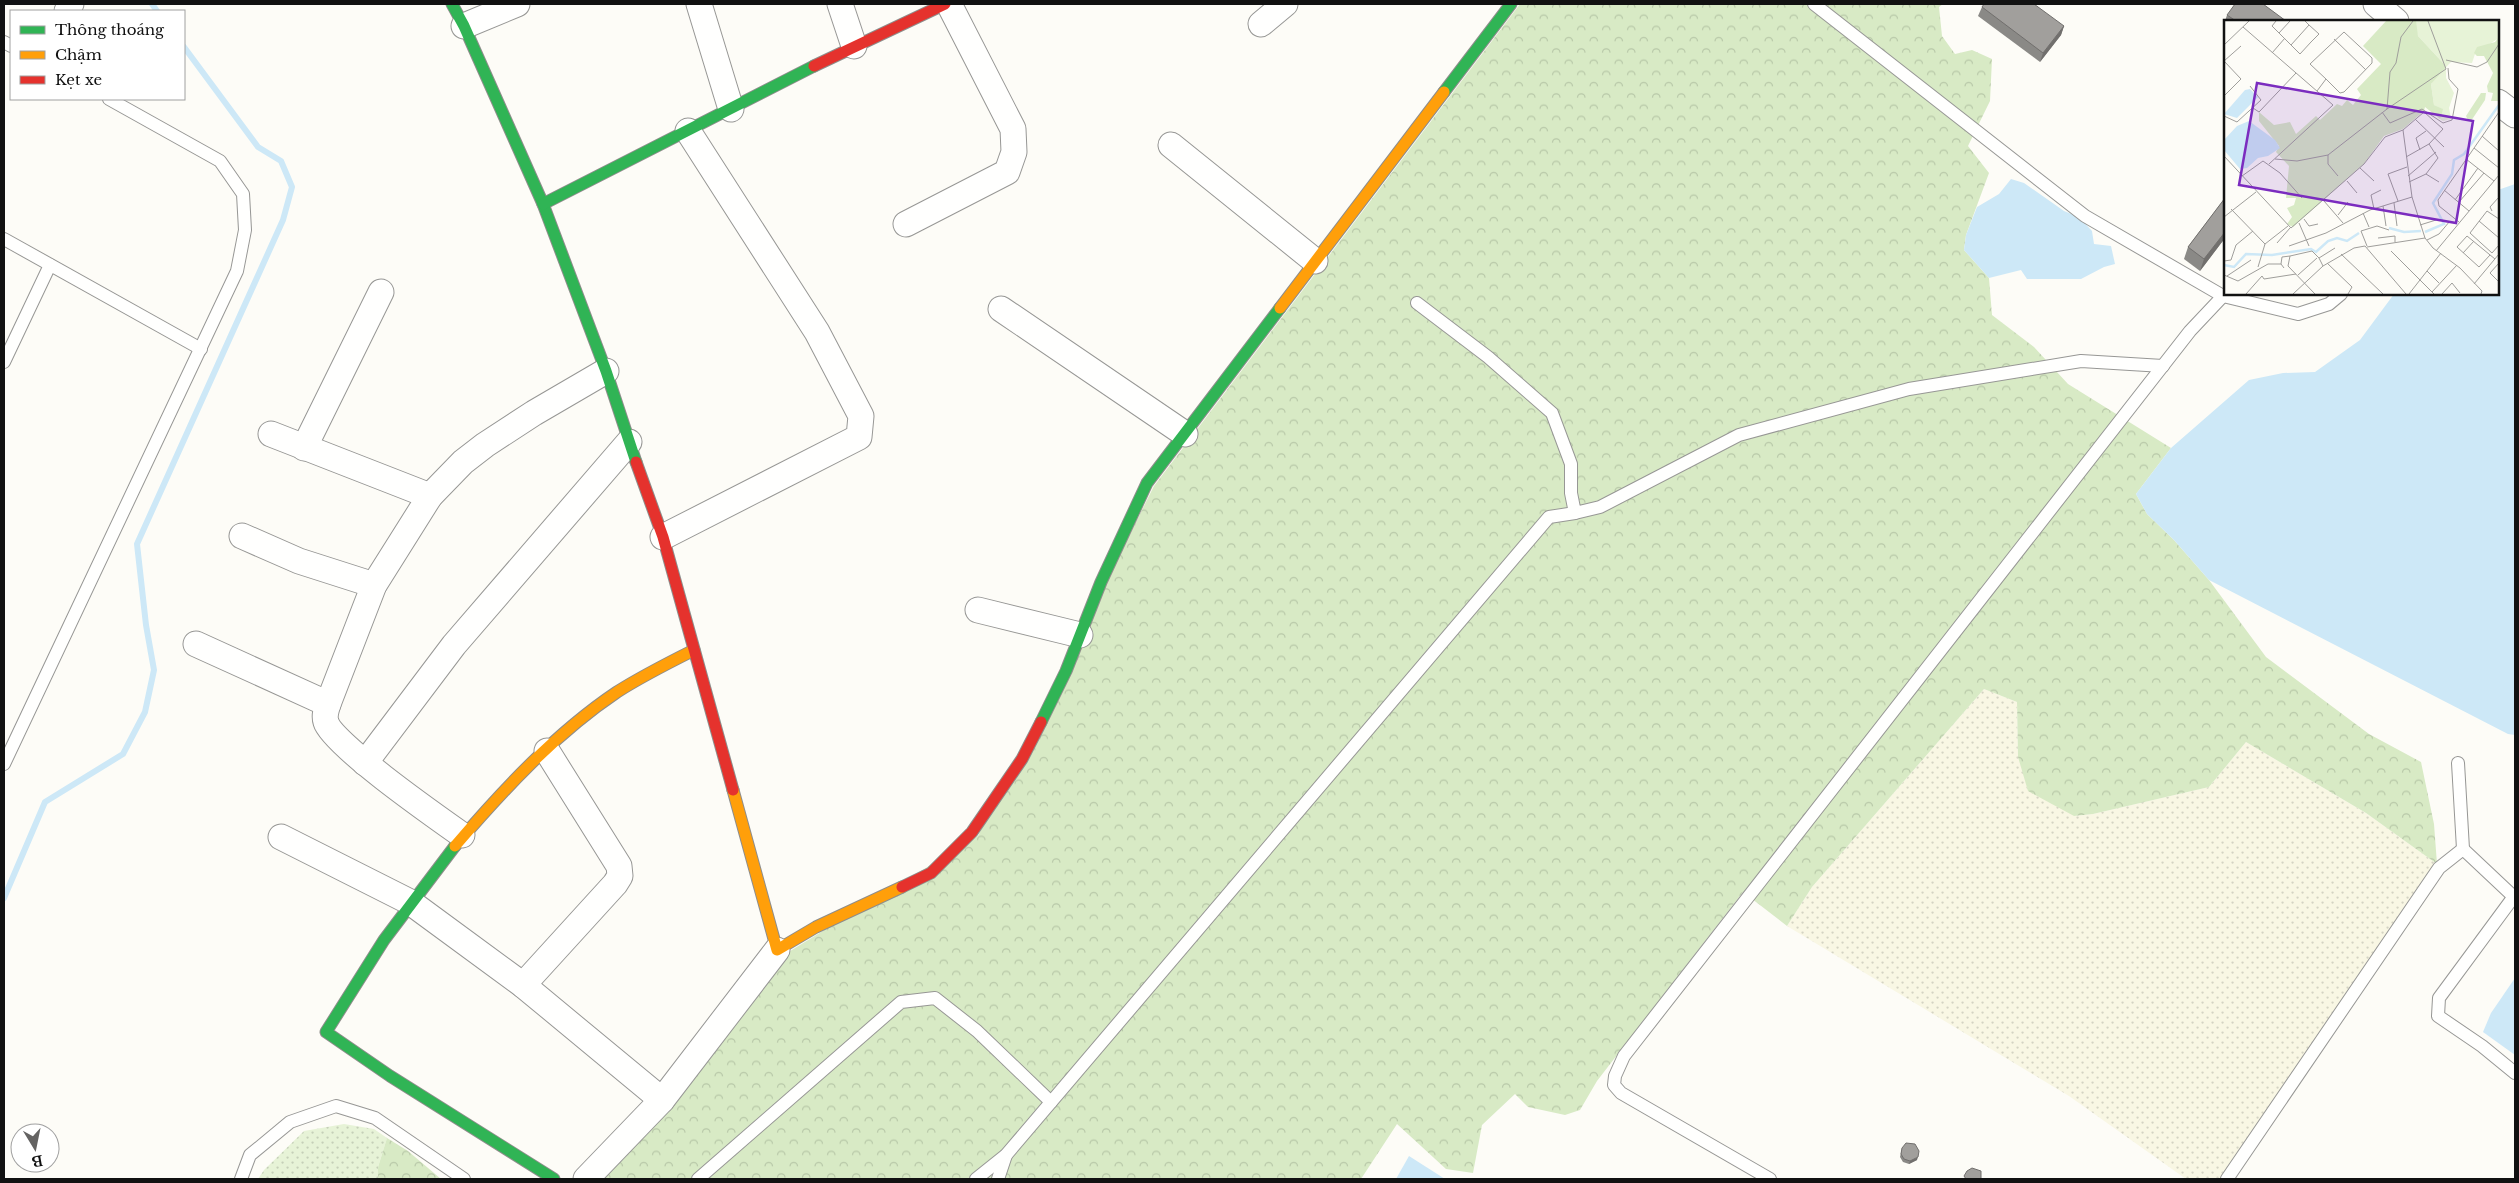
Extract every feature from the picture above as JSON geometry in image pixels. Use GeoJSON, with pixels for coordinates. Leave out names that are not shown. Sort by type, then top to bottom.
{"type":"FeatureCollection","features":[{"type":"Feature","properties":{"kind":"street"},"geometry":{"type":"LineString","coordinates":[[452,4],[464,26],[543,204],[606,371],[663,537],[777,950]]}},
{"type":"Feature","properties":{"kind":"street"},"geometry":{"type":"LineString","coordinates":[[464,26],[518,4]]}},
{"type":"Feature","properties":{"kind":"street"},"geometry":{"type":"LineString","coordinates":[[700,4],[731,109]]}},
{"type":"Feature","properties":{"kind":"street"},"geometry":{"type":"LineString","coordinates":[[840,4],[854,46]]}},
{"type":"Feature","properties":{"kind":"street"},"geometry":{"type":"LineString","coordinates":[[543,204],[854,46],[947,4],[1013,129],[1014,152],[1007,172],[906,224]]}},
{"type":"Feature","properties":{"kind":"street"},"geometry":{"type":"LineString","coordinates":[[1260,24],[1284,4]]}},
{"type":"Feature","properties":{"kind":"street"},"geometry":{"type":"LineString","coordinates":[[586,1179],[662,1100],[777,950],[816,927],[931,873],[972,832],[1022,759],[1066,671],[1101,582],[1147,483],[1510,4]]}},
{"type":"Feature","properties":{"kind":"street"},"geometry":{"type":"LineString","coordinates":[[2376,4],[2395,20]]}},
{"type":"Feature","properties":{"kind":"street"},"geometry":{"type":"LineString","coordinates":[[663,537],[858,437],[862,416],[817,332],[688,131]]}},
{"type":"Feature","properties":{"kind":"street"},"geometry":{"type":"LineString","coordinates":[[1170,145],[1315,261]]}},
{"type":"Feature","properties":{"kind":"street"},"geometry":{"type":"LineString","coordinates":[[304,448],[381,292]]}},
{"type":"Feature","properties":{"kind":"street"},"geometry":{"type":"LineString","coordinates":[[1001,309],[1185,434]]}},
{"type":"Feature","properties":{"kind":"street"},"geometry":{"type":"LineString","coordinates":[[462,835],[365,763],[329,730],[325,716],[328,704],[374,585],[430,496],[463,462],[485,445],[534,413],[606,371]]}},
{"type":"Feature","properties":{"kind":"street"},"geometry":{"type":"LineString","coordinates":[[271,434],[430,496]]}},
{"type":"Feature","properties":{"kind":"street"},"geometry":{"type":"LineString","coordinates":[[365,763],[454,645],[629,442]]}},
{"type":"Feature","properties":{"kind":"street"},"geometry":{"type":"LineString","coordinates":[[242,536],[300,561],[374,585]]}},
{"type":"Feature","properties":{"kind":"street"},"geometry":{"type":"LineString","coordinates":[[978,610],[1080,635]]}},
{"type":"Feature","properties":{"kind":"street"},"geometry":{"type":"LineString","coordinates":[[196,644],[328,704]]}},
{"type":"Feature","properties":{"kind":"street"},"geometry":{"type":"LineString","coordinates":[[554,1179],[398,1081],[326,1032],[410,902],[462,835],[547,751],[605,701],[694,650]]}},
{"type":"Feature","properties":{"kind":"street"},"geometry":{"type":"LineString","coordinates":[[523,984],[615,884],[620,876],[619,866],[547,751]]}},
{"type":"Feature","properties":{"kind":"street"},"geometry":{"type":"LineString","coordinates":[[281,837],[410,902],[523,984],[662,1100]]}},
{"type":"Feature","properties":{"kind":"lane"},"geometry":{"type":"LineString","coordinates":[[1814,4],[2085,216],[2223,296],[2298,314],[2329,304],[2340,295]]}},
{"type":"Feature","properties":{"kind":"lane"},"geometry":{"type":"LineString","coordinates":[[4,764],[7,746],[237,271],[245,230],[244,194],[220,160],[111,100]]}},
{"type":"Feature","properties":{"kind":"lane"},"geometry":{"type":"LineString","coordinates":[[5,242],[200,349]]}},
{"type":"Feature","properties":{"kind":"lane"},"geometry":{"type":"LineString","coordinates":[[4,362],[50,265]]}},
{"type":"Feature","properties":{"kind":"lane"},"geometry":{"type":"LineString","coordinates":[[1770,1179],[1621,1093],[1614,1085],[1614,1076],[1621,1062],[2190,331],[2223,296]]}},
{"type":"Feature","properties":{"kind":"lane"},"geometry":{"type":"LineString","coordinates":[[1417,303],[1488,357],[1552,413],[1571,464],[1571,493],[1575,513]]}},
{"type":"Feature","properties":{"kind":"lane"},"geometry":{"type":"LineString","coordinates":[[976,1179],[1006,1155],[1550,517],[1600,506],[1739,435],[1909,389],[2081,361],[2163,366]]}},
{"type":"Feature","properties":{"kind":"lane"},"geometry":{"type":"LineString","coordinates":[[2458,762],[2463,849],[2514,896],[2439,998],[2438,1016],[2482,1046],[2515,1073]]}},
{"type":"Feature","properties":{"kind":"lane"},"geometry":{"type":"LineString","coordinates":[[2227,1179],[2439,868],[2463,849]]}},
{"type":"Feature","properties":{"kind":"lane"},"geometry":{"type":"LineString","coordinates":[[698,1179],[901,1002],[935,998],[977,1031],[1051,1102]]}},
{"type":"Feature","properties":{"kind":"lane"},"geometry":{"type":"LineString","coordinates":[[241,1179],[250,1155],[290,1122],[336,1106],[375,1118],[464,1179]]}},
{"type":"Feature","properties":{"kind":"lane"},"geometry":{"type":"LineString","coordinates":[[998,1179],[1006,1155]]}},
{"type":"Feature","properties":{"kind":"shaded area"},"geometry":{"type":"Polygon","coordinates":[[[1984,689],[2017,702],[2018,757],[2074,816],[2093,814],[2209,787],[2246,742],[2366,813],[2437,864],[2221,1179],[2186,1179],[2069,1096],[1787,926],[1812,887],[1984,689]]]}},
{"type":"Feature","properties":{"kind":"green space"},"geometry":{"type":"Polygon","coordinates":[[[1520,4],[1943,4],[1939,7],[1942,36],[1955,54],[1972,50],[1992,59],[1990,101],[1968,146],[1989,173],[1966,235],[1964,250],[1989,278],[1992,315],[2034,347],[2068,384],[2171,448],[2136,494],[2147,514],[2174,540],[2209,580],[2266,657],[2369,734],[2421,762],[2434,824],[2437,864],[2366,813],[2246,742],[2209,787],[2093,814],[2074,816],[2028,791],[2018,757],[2017,702],[1984,689],[1812,887],[1787,926],[1743,892],[1597,1081],[1580,1110],[1565,1115],[1528,1107],[1515,1094],[1482,1125],[1473,1173],[1446,1169],[1397,1124],[1361,1179],[596,1179],[782,956],[978,836],[1154,486],[1520,4]]]}},
{"type":"Feature","properties":{"kind":"green space"},"geometry":{"type":"Polygon","coordinates":[[[344,1124],[374,1129],[387,1138],[378,1167],[378,1179],[258,1179],[264,1170],[304,1131],[344,1124]]]}},
{"type":"Feature","properties":{"kind":"green space"},"geometry":{"type":"Polygon","coordinates":[[[387,1138],[408,1151],[441,1179],[378,1179],[378,1167],[387,1138]]]}},
{"type":"Feature","properties":{"kind":"water"},"geometry":{"type":"Polygon","coordinates":[[[2011,179],[2024,183],[2064,211],[2079,217],[2092,231],[2094,244],[2111,246],[2115,264],[2104,267],[2081,279],[2027,279],[2021,270],[1989,278],[1964,250],[1966,235],[1977,207],[1999,194],[2011,179]]]}},
{"type":"Feature","properties":{"kind":"water"},"geometry":{"type":"Polygon","coordinates":[[[2515,184],[2515,735],[2508,734],[2209,580],[2174,540],[2147,514],[2136,494],[2171,448],[2249,380],[2283,373],[2315,372],[2360,340],[2393,295],[2499,295],[2499,190],[2515,184]]]}},
{"type":"Feature","properties":{"kind":"water"},"geometry":{"type":"Polygon","coordinates":[[[2515,978],[2515,1055],[2483,1032],[2491,1013],[2515,978]]]}},
{"type":"Feature","properties":{"kind":"water"},"geometry":{"type":"Polygon","coordinates":[[[1409,1156],[1445,1179],[1396,1179],[1409,1156]]]}},
{"type":"Feature","properties":{"kind":"building"},"geometry":{"type":"Polygon","coordinates":[[[1984,4],[2034,4],[2064,26],[2043,53],[1982,7],[1984,4]]]}},
{"type":"Feature","properties":{"kind":"building"},"geometry":{"type":"Polygon","coordinates":[[[2235,4],[2263,4],[2285,20],[2234,20],[2227,15],[2235,4]]]}},
{"type":"Feature","properties":{"kind":"building"},"geometry":{"type":"Polygon","coordinates":[[[2224,199],[2224,233],[2204,259],[2188,247],[2224,199]]]}},
{"type":"Feature","properties":{"kind":"building"},"geometry":{"type":"Polygon","coordinates":[[[1906,1143],[1915,1144],[1919,1151],[1918,1157],[1910,1161],[1904,1159],[1901,1154],[1902,1148],[1906,1143]]]}},
{"type":"Feature","properties":{"kind":"building"},"geometry":{"type":"Polygon","coordinates":[[[1972,1168],[1981,1171],[1981,1179],[1966,1179],[1964,1176],[1972,1168]]]}},
{"type":"Feature","properties":{"kind":"waterway"},"geometry":{"type":"LineString","coordinates":[[152,4],[156,10]]}},
{"type":"Feature","properties":{"kind":"waterway"},"geometry":{"type":"LineString","coordinates":[[4,898],[45,802],[123,754],[145,712],[154,670],[146,625],[137,544],[283,220],[292,187],[281,161],[258,147],[185,48]]}},
{"type":"Feature","properties":{"kind":"traffic: fast"},"geometry":{"type":"LineString","coordinates":[[452,4],[464,26],[543,204],[606,371],[636,462]]}},
{"type":"Feature","properties":{"kind":"traffic: fast"},"geometry":{"type":"LineString","coordinates":[[1444,92],[1511,4]]}},
{"type":"Feature","properties":{"kind":"traffic: fast"},"geometry":{"type":"LineString","coordinates":[[543,204],[814,66]]}},
{"type":"Feature","properties":{"kind":"traffic: fast"},"geometry":{"type":"LineString","coordinates":[[1041,722],[1066,671],[1101,582],[1147,483],[1280,308]]}},
{"type":"Feature","properties":{"kind":"traffic: fast"},"geometry":{"type":"LineString","coordinates":[[455,846],[384,940],[326,1032],[390,1076],[554,1179]]}},
{"type":"Feature","properties":{"kind":"traffic: slow"},"geometry":{"type":"LineString","coordinates":[[1280,308],[1444,92]]}},
{"type":"Feature","properties":{"kind":"traffic: slow"},"geometry":{"type":"LineString","coordinates":[[455,846],[511,783],[573,725],[626,686],[694,650]]}},
{"type":"Feature","properties":{"kind":"traffic: slow"},"geometry":{"type":"LineString","coordinates":[[733,790],[777,950],[816,927],[902,887]]}},
{"type":"Feature","properties":{"kind":"traffic: jam"},"geometry":{"type":"LineString","coordinates":[[814,66],[945,4]]}},
{"type":"Feature","properties":{"kind":"traffic: jam"},"geometry":{"type":"LineString","coordinates":[[636,462],[663,537],[733,790]]}},
{"type":"Feature","properties":{"kind":"traffic: jam"},"geometry":{"type":"LineString","coordinates":[[902,887],[931,873],[972,832],[1022,759],[1041,722]]}}]}
